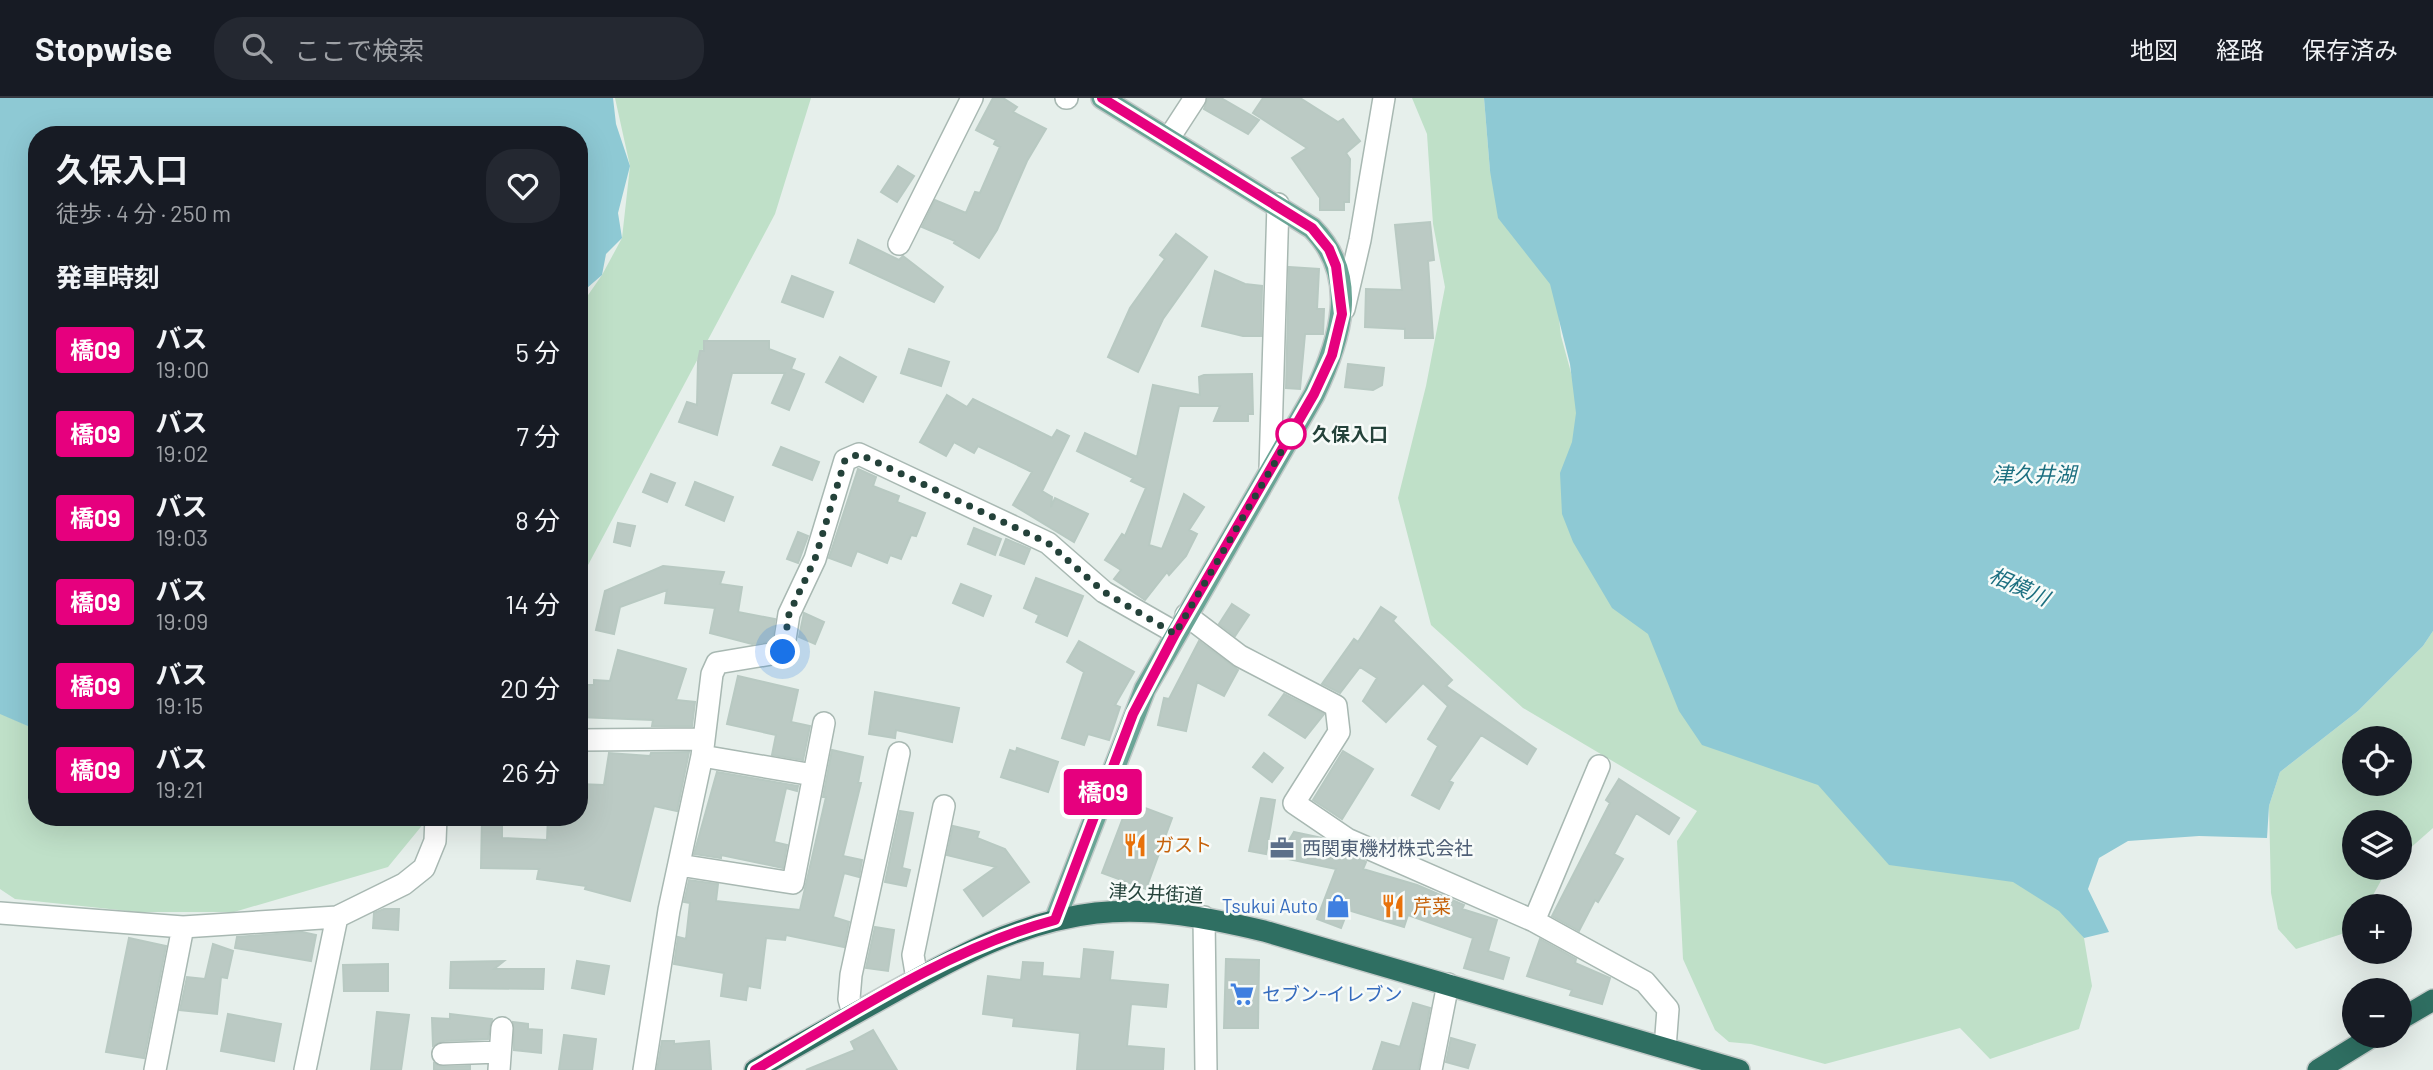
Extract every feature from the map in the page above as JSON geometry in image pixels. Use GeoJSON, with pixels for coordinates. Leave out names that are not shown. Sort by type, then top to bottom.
{"type":"FeatureCollection","features":[{"type":"Feature","properties":{"kind":"highway","name":"津久井街道"},"geometry":{"type":"LineString","coordinates":[[755,1070],[989,941],[1055,920],[1126,912],[1204,917],[1448,984],[1738,1070]]}},
{"type":"Feature","properties":{"kind":"highway"},"geometry":{"type":"LineString","coordinates":[[2412,1012],[2433,1000]]}},
{"type":"Feature","properties":{"kind":"highway"},"geometry":{"type":"LineString","coordinates":[[2318,1070],[2354,1048]]}},
{"type":"Feature","properties":{"kind":"main road"},"geometry":{"type":"LineString","coordinates":[[1055,920],[1133,714],[1175,634],[1323,376],[1341,321],[1340,282],[1329,249],[1312,228],[1278,204],[1102,98]]}},
{"type":"Feature","properties":{"kind":"street"},"geometry":{"type":"LineString","coordinates":[[899,244],[972,98]]}},
{"type":"Feature","properties":{"kind":"street"},"geometry":{"type":"LineString","coordinates":[[1169,138],[1195,98]]}},
{"type":"Feature","properties":{"kind":"street"},"geometry":{"type":"LineString","coordinates":[[1341,321],[1360,240],[1384,98]]}},
{"type":"Feature","properties":{"kind":"street"},"geometry":{"type":"LineString","coordinates":[[1270,470],[1278,204]]}},
{"type":"Feature","properties":{"kind":"street"},"geometry":{"type":"LineString","coordinates":[[644,1070],[702,747],[712,674],[717,663],[783,652],[789,614],[815,559],[845,460],[859,454],[1048,543],[1104,592],[1175,634]]}},
{"type":"Feature","properties":{"kind":"street"},"geometry":{"type":"LineString","coordinates":[[1186,615],[1240,656],[1336,706],[1339,732],[1294,803],[1347,839],[1534,920],[1645,982],[1668,1009],[1665,1048]]}},
{"type":"Feature","properties":{"kind":"street"},"geometry":{"type":"LineString","coordinates":[[679,865],[793,883],[824,723]]}},
{"type":"Feature","properties":{"kind":"street"},"geometry":{"type":"LineString","coordinates":[[588,741],[702,747],[813,775]]}},
{"type":"Feature","properties":{"kind":"street"},"geometry":{"type":"LineString","coordinates":[[853,1014],[849,999],[851,975],[899,753]]}},
{"type":"Feature","properties":{"kind":"street"},"geometry":{"type":"LineString","coordinates":[[1534,920],[1600,766]]}},
{"type":"Feature","properties":{"kind":"street"},"geometry":{"type":"LineString","coordinates":[[916,979],[913,955],[944,806]]}},
{"type":"Feature","properties":{"kind":"street"},"geometry":{"type":"LineString","coordinates":[[0,913],[183,927],[337,917],[404,884],[424,867],[435,841],[436,826]]}},
{"type":"Feature","properties":{"kind":"street"},"geometry":{"type":"LineString","coordinates":[[305,1070],[337,917]]}},
{"type":"Feature","properties":{"kind":"street"},"geometry":{"type":"LineString","coordinates":[[1204,917],[1206,1070]]}},
{"type":"Feature","properties":{"kind":"street"},"geometry":{"type":"LineString","coordinates":[[155,1070],[183,927]]}},
{"type":"Feature","properties":{"kind":"street"},"geometry":{"type":"LineString","coordinates":[[1431,1070],[1448,984]]}},
{"type":"Feature","properties":{"kind":"street"},"geometry":{"type":"LineString","coordinates":[[443,1054],[499,1061],[502,1028]]}},
{"type":"Feature","properties":{"kind":"green space"},"geometry":{"type":"Polygon","coordinates":[[[615,98],[811,98],[775,214],[588,565],[588,295],[622,238],[630,166],[615,98]]]}},
{"type":"Feature","properties":{"kind":"green space"},"geometry":{"type":"Polygon","coordinates":[[[1412,98],[1484,98],[1490,171],[1555,284],[1561,336],[1582,413],[1654,635],[1824,785],[2019,882],[2064,912],[2084,938],[2092,986],[2079,1029],[1990,1059],[1960,1028],[1825,1064],[1751,1044],[1729,1042],[1715,1030],[1683,959],[1677,841],[1697,811],[1523,708],[1431,625],[1398,498],[1426,386],[1445,287],[1433,224],[1427,134],[1412,98]]]}},
{"type":"Feature","properties":{"kind":"green space"},"geometry":{"type":"Polygon","coordinates":[[[2433,631],[2433,828],[2412,847],[2412,810],[2342,810],[2342,880],[2381,880],[2374,894],[2342,894],[2342,934],[2296,949],[2278,929],[2271,893],[2269,806],[2280,772],[2358,711],[2423,646],[2433,631]]]}},
{"type":"Feature","properties":{"kind":"green space"},"geometry":{"type":"Polygon","coordinates":[[[0,713],[28,726],[28,826],[422,826],[388,867],[234,912],[138,912],[15,899],[0,889],[0,713]]]}},
{"type":"Feature","properties":{"kind":"water"},"geometry":{"type":"Polygon","coordinates":[[[0,98],[613,98],[616,124],[630,166],[618,213],[622,238],[606,254],[602,275],[588,287],[588,126],[28,126],[28,726],[0,714],[0,98]]]}},
{"type":"Feature","properties":{"kind":"water","name":"津久井湖"},"geometry":{"type":"Polygon","coordinates":[[[1484,98],[2433,98],[2433,631],[2423,646],[2358,711],[2280,772],[2269,806],[2267,838],[2199,836],[2128,841],[2099,858],[2088,889],[2109,932],[2084,938],[2059,911],[2013,882],[1889,865],[1818,785],[1702,745],[1679,711],[1648,634],[1612,608],[1573,542],[1562,514],[1560,473],[1572,442],[1576,413],[1570,364],[1550,284],[1498,218],[1490,171],[1484,98]]]}},
{"type":"Feature","properties":{"kind":"building"},"geometry":{"type":"Polygon","coordinates":[[[993,98],[1003,98],[1017,107],[1013,112],[1046,129],[1027,161],[997,230],[979,258],[954,243],[955,241],[922,227],[935,200],[966,213],[975,192],[980,193],[1000,147],[994,144],[996,140],[976,130],[993,98]]]}},
{"type":"Feature","properties":{"kind":"building"},"geometry":{"type":"Polygon","coordinates":[[[1208,98],[1221,98],[1259,120],[1248,134],[1204,109],[1208,98]]]}},
{"type":"Feature","properties":{"kind":"building"},"geometry":{"type":"Polygon","coordinates":[[[1263,98],[1300,98],[1338,122],[1343,119],[1360,141],[1346,153],[1350,159],[1349,202],[1344,202],[1344,210],[1320,210],[1320,198],[1292,158],[1307,148],[1253,113],[1263,98]]]}},
{"type":"Feature","properties":{"kind":"building"},"geometry":{"type":"Polygon","coordinates":[[[898,166],[914,176],[897,202],[881,192],[898,166]]]}},
{"type":"Feature","properties":{"kind":"building"},"geometry":{"type":"Polygon","coordinates":[[[1430,222],[1434,260],[1428,261],[1433,338],[1405,338],[1405,329],[1365,327],[1366,289],[1402,290],[1395,225],[1430,222]]]}},
{"type":"Feature","properties":{"kind":"building"},"geometry":{"type":"Polygon","coordinates":[[[1176,234],[1207,257],[1163,319],[1138,372],[1108,357],[1130,308],[1165,259],[1160,255],[1176,234]]]}},
{"type":"Feature","properties":{"kind":"building"},"geometry":{"type":"Polygon","coordinates":[[[858,240],[899,260],[903,256],[943,287],[934,302],[850,263],[858,240]]]}},
{"type":"Feature","properties":{"kind":"building"},"geometry":{"type":"Polygon","coordinates":[[[1289,267],[1319,269],[1317,309],[1324,309],[1323,334],[1305,334],[1300,389],[1286,388],[1289,267]]]}},
{"type":"Feature","properties":{"kind":"building"},"geometry":{"type":"Polygon","coordinates":[[[1215,271],[1245,284],[1262,286],[1261,336],[1243,336],[1202,326],[1215,271]]]}},
{"type":"Feature","properties":{"kind":"building"},"geometry":{"type":"Polygon","coordinates":[[[792,276],[833,292],[823,317],[782,302],[792,276]]]}},
{"type":"Feature","properties":{"kind":"building"},"geometry":{"type":"Polygon","coordinates":[[[704,341],[769,341],[769,349],[795,359],[791,369],[804,374],[789,410],[772,403],[785,373],[732,373],[717,435],[679,422],[687,402],[697,405],[698,361],[700,351],[704,351],[704,341]]]}},
{"type":"Feature","properties":{"kind":"building"},"geometry":{"type":"Polygon","coordinates":[[[909,349],[949,362],[941,386],[901,373],[909,349]]]}},
{"type":"Feature","properties":{"kind":"building"},"geometry":{"type":"Polygon","coordinates":[[[840,357],[876,377],[863,402],[826,382],[840,357]]]}},
{"type":"Feature","properties":{"kind":"building"},"geometry":{"type":"Polygon","coordinates":[[[1348,364],[1384,368],[1382,385],[1373,390],[1345,387],[1348,364]]]}},
{"type":"Feature","properties":{"kind":"building"},"geometry":{"type":"Polygon","coordinates":[[[1252,374],[1253,414],[1248,414],[1248,421],[1214,421],[1220,406],[1179,406],[1149,545],[1162,549],[1184,494],[1204,507],[1189,530],[1197,534],[1186,556],[1169,575],[1167,572],[1145,600],[1114,579],[1121,570],[1105,560],[1122,534],[1125,536],[1146,488],[1131,481],[1133,478],[1077,451],[1085,433],[1137,457],[1153,385],[1200,395],[1199,377],[1252,374]]]}},
{"type":"Feature","properties":{"kind":"building"},"geometry":{"type":"Polygon","coordinates":[[[947,395],[967,407],[973,399],[1052,438],[1057,430],[1069,436],[1042,491],[1052,497],[1051,507],[1055,498],[1088,514],[1074,542],[1013,505],[1032,472],[978,446],[974,453],[954,442],[946,456],[920,442],[947,395]]]}},
{"type":"Feature","properties":{"kind":"building"},"geometry":{"type":"Polygon","coordinates":[[[781,447],[819,462],[812,480],[773,465],[781,447]]]}},
{"type":"Feature","properties":{"kind":"building"},"geometry":{"type":"Polygon","coordinates":[[[858,469],[876,477],[873,486],[899,496],[897,502],[925,513],[916,536],[911,535],[901,559],[890,555],[887,563],[857,551],[851,566],[829,558],[858,469]]]}},
{"type":"Feature","properties":{"kind":"building"},"geometry":{"type":"Polygon","coordinates":[[[651,474],[675,483],[667,502],[643,492],[651,474]]]}},
{"type":"Feature","properties":{"kind":"building"},"geometry":{"type":"Polygon","coordinates":[[[695,482],[733,497],[724,521],[686,505],[695,482]]]}},
{"type":"Feature","properties":{"kind":"building"},"geometry":{"type":"Polygon","coordinates":[[[618,523],[635,526],[630,546],[614,542],[618,523]]]}},
{"type":"Feature","properties":{"kind":"building"},"geometry":{"type":"Polygon","coordinates":[[[974,528],[1001,539],[995,555],[968,544],[974,528]]]}},
{"type":"Feature","properties":{"kind":"building"},"geometry":{"type":"Polygon","coordinates":[[[798,532],[808,536],[798,563],[787,559],[798,532]]]}},
{"type":"Feature","properties":{"kind":"building"},"geometry":{"type":"Polygon","coordinates":[[[1006,539],[1030,549],[1024,564],[1000,555],[1006,539]]]}},
{"type":"Feature","properties":{"kind":"building"},"geometry":{"type":"Polygon","coordinates":[[[663,566],[724,572],[720,584],[742,587],[738,612],[775,619],[772,641],[752,644],[710,633],[715,608],[665,603],[667,590],[620,607],[614,634],[596,630],[605,591],[663,566]]]}},
{"type":"Feature","properties":{"kind":"building"},"geometry":{"type":"Polygon","coordinates":[[[1036,578],[1083,596],[1067,636],[1036,622],[1039,615],[1024,608],[1036,578]]]}},
{"type":"Feature","properties":{"kind":"building"},"geometry":{"type":"Polygon","coordinates":[[[961,584],[991,596],[983,616],[953,603],[961,584]]]}},
{"type":"Feature","properties":{"kind":"building"},"geometry":{"type":"Polygon","coordinates":[[[1232,604],[1249,615],[1235,636],[1219,624],[1232,604]]]}},
{"type":"Feature","properties":{"kind":"building"},"geometry":{"type":"Polygon","coordinates":[[[1381,607],[1396,617],[1393,621],[1452,680],[1446,686],[1536,749],[1527,764],[1481,735],[1449,781],[1453,783],[1439,809],[1412,795],[1438,746],[1428,739],[1448,706],[1423,683],[1386,722],[1363,701],[1377,678],[1360,667],[1340,693],[1322,684],[1354,639],[1358,642],[1381,607]]]}},
{"type":"Feature","properties":{"kind":"building"},"geometry":{"type":"Polygon","coordinates":[[[804,613],[824,622],[815,644],[799,637],[804,613]]]}},
{"type":"Feature","properties":{"kind":"building"},"geometry":{"type":"Polygon","coordinates":[[[1079,641],[1134,672],[1115,705],[1120,707],[1109,740],[1088,734],[1084,745],[1062,738],[1084,672],[1067,662],[1079,641]]]}},
{"type":"Feature","properties":{"kind":"building"},"geometry":{"type":"Polygon","coordinates":[[[1199,641],[1238,670],[1224,696],[1197,682],[1186,731],[1158,725],[1164,698],[1169,699],[1199,641]]]}},
{"type":"Feature","properties":{"kind":"building"},"geometry":{"type":"Polygon","coordinates":[[[618,650],[686,669],[676,700],[695,702],[692,726],[652,726],[653,720],[588,717],[588,685],[594,685],[594,680],[610,681],[618,650]]]}},
{"type":"Feature","properties":{"kind":"building"},"geometry":{"type":"Polygon","coordinates":[[[738,676],[798,690],[791,722],[810,726],[803,760],[772,755],[776,735],[727,724],[738,676]]]}},
{"type":"Feature","properties":{"kind":"building"},"geometry":{"type":"Polygon","coordinates":[[[875,692],[959,708],[952,742],[896,730],[895,738],[869,734],[875,692]]]}},
{"type":"Feature","properties":{"kind":"building"},"geometry":{"type":"Polygon","coordinates":[[[1284,694],[1324,714],[1305,738],[1269,715],[1284,694]]]}},
{"type":"Feature","properties":{"kind":"building"},"geometry":{"type":"Polygon","coordinates":[[[1017,748],[1058,762],[1048,792],[1001,777],[1010,750],[1016,752],[1017,748]]]}},
{"type":"Feature","properties":{"kind":"building"},"geometry":{"type":"Polygon","coordinates":[[[832,750],[863,757],[858,783],[861,783],[843,856],[862,860],[859,877],[844,873],[833,917],[849,922],[844,947],[786,935],[785,940],[766,938],[760,988],[748,986],[746,1000],[721,996],[724,973],[674,964],[678,937],[686,939],[690,903],[684,902],[689,880],[718,884],[716,901],[800,910],[826,797],[823,797],[832,750]]]}},
{"type":"Feature","properties":{"kind":"building"},"geometry":{"type":"Polygon","coordinates":[[[1343,751],[1373,769],[1342,819],[1313,800],[1343,751]]]}},
{"type":"Feature","properties":{"kind":"building"},"geometry":{"type":"Polygon","coordinates":[[[689,752],[677,811],[654,806],[630,901],[585,889],[586,886],[537,879],[539,869],[481,868],[482,826],[502,826],[502,838],[547,840],[548,826],[588,826],[588,784],[604,785],[609,753],[650,756],[651,753],[689,752]]]}},
{"type":"Feature","properties":{"kind":"building"},"geometry":{"type":"Polygon","coordinates":[[[1264,753],[1283,768],[1272,782],[1253,767],[1264,753]]]}},
{"type":"Feature","properties":{"kind":"building"},"geometry":{"type":"Polygon","coordinates":[[[717,772],[798,786],[797,791],[786,788],[774,842],[787,845],[783,868],[721,855],[721,858],[694,854],[717,772]]]}},
{"type":"Feature","properties":{"kind":"building"},"geometry":{"type":"Polygon","coordinates":[[[1619,779],[1679,818],[1669,834],[1636,813],[1614,854],[1623,859],[1598,902],[1595,900],[1579,931],[1552,916],[1610,803],[1606,800],[1619,779]]]}},
{"type":"Feature","properties":{"kind":"building"},"geometry":{"type":"Polygon","coordinates":[[[1261,798],[1275,800],[1266,854],[1249,851],[1261,798]]]}},
{"type":"Feature","properties":{"kind":"building"},"geometry":{"type":"Polygon","coordinates":[[[1129,802],[1172,818],[1146,889],[1102,873],[1129,802]]]}},
{"type":"Feature","properties":{"kind":"building"},"geometry":{"type":"Polygon","coordinates":[[[900,811],[913,813],[902,868],[910,870],[906,886],[885,882],[900,811]]]}},
{"type":"Feature","properties":{"kind":"building"},"geometry":{"type":"Polygon","coordinates":[[[953,826],[979,832],[977,838],[1005,849],[1029,882],[983,916],[964,890],[996,867],[947,855],[953,826]]]}},
{"type":"Feature","properties":{"kind":"building"},"geometry":{"type":"Polygon","coordinates":[[[1294,832],[1322,838],[1366,862],[1363,869],[1417,885],[1464,905],[1462,909],[1497,920],[1488,951],[1509,958],[1503,979],[1464,968],[1473,938],[1408,915],[1404,927],[1348,910],[1341,928],[1317,919],[1336,869],[1279,857],[1294,832]]]}},
{"type":"Feature","properties":{"kind":"building"},"geometry":{"type":"Polygon","coordinates":[[[384,909],[399,909],[398,930],[373,928],[374,913],[384,909]]]}},
{"type":"Feature","properties":{"kind":"building"},"geometry":{"type":"Polygon","coordinates":[[[875,927],[894,930],[888,971],[866,968],[875,927]]]}},
{"type":"Feature","properties":{"kind":"building"},"geometry":{"type":"Polygon","coordinates":[[[302,932],[316,935],[311,961],[235,948],[237,937],[302,932]]]}},
{"type":"Feature","properties":{"kind":"building"},"geometry":{"type":"Polygon","coordinates":[[[129,938],[166,946],[144,1058],[106,1052],[129,938]]]}},
{"type":"Feature","properties":{"kind":"building"},"geometry":{"type":"Polygon","coordinates":[[[1540,939],[1576,959],[1575,963],[1610,978],[1602,1004],[1570,995],[1572,990],[1527,976],[1540,939]]]}},
{"type":"Feature","properties":{"kind":"building"},"geometry":{"type":"Polygon","coordinates":[[[213,944],[233,951],[227,978],[221,977],[217,1014],[180,1010],[187,977],[205,979],[213,944]]]}},
{"type":"Feature","properties":{"kind":"building"},"geometry":{"type":"Polygon","coordinates":[[[1084,949],[1113,952],[1110,980],[1168,985],[1166,1007],[1131,1004],[1127,1046],[1164,1049],[1163,1070],[1077,1070],[1080,1033],[1013,1026],[1014,1018],[983,1014],[988,976],[1021,980],[1023,962],[1043,963],[1042,976],[1081,979],[1084,949]]]}},
{"type":"Feature","properties":{"kind":"building","name":"セブン-イレブン"},"geometry":{"type":"Polygon","coordinates":[[[1226,959],[1259,960],[1258,1028],[1224,1028],[1226,959]]]}},
{"type":"Feature","properties":{"kind":"building"},"geometry":{"type":"Polygon","coordinates":[[[504,961],[494,969],[544,969],[543,989],[450,988],[451,962],[504,961]]]}},
{"type":"Feature","properties":{"kind":"building"},"geometry":{"type":"Polygon","coordinates":[[[577,961],[609,966],[604,994],[572,988],[577,961]]]}},
{"type":"Feature","properties":{"kind":"building"},"geometry":{"type":"Polygon","coordinates":[[[388,964],[388,991],[344,991],[343,965],[388,964]]]}},
{"type":"Feature","properties":{"kind":"building"},"geometry":{"type":"Polygon","coordinates":[[[1413,1003],[1430,1008],[1418,1070],[1373,1070],[1382,1042],[1400,1047],[1413,1003]]]}},
{"type":"Feature","properties":{"kind":"building"},"geometry":{"type":"Polygon","coordinates":[[[377,1012],[409,1015],[401,1070],[371,1070],[377,1012]]]}},
{"type":"Feature","properties":{"kind":"building"},"geometry":{"type":"Polygon","coordinates":[[[228,1014],[281,1024],[274,1061],[221,1051],[228,1014]]]}},
{"type":"Feature","properties":{"kind":"building"},"geometry":{"type":"Polygon","coordinates":[[[450,1014],[492,1019],[488,1039],[443,1041],[433,1046],[432,1018],[450,1019],[450,1014]]]}},
{"type":"Feature","properties":{"kind":"building"},"geometry":{"type":"Polygon","coordinates":[[[513,1022],[528,1024],[528,1029],[542,1030],[541,1053],[514,1050],[513,1022]]]}},
{"type":"Feature","properties":{"kind":"building"},"geometry":{"type":"Polygon","coordinates":[[[873,1030],[897,1070],[806,1070],[855,1050],[851,1042],[873,1030]]]}},
{"type":"Feature","properties":{"kind":"building"},"geometry":{"type":"Polygon","coordinates":[[[564,1035],[596,1039],[592,1070],[559,1070],[564,1035]]]}},
{"type":"Feature","properties":{"kind":"building"},"geometry":{"type":"Polygon","coordinates":[[[1451,1038],[1475,1045],[1468,1068],[1446,1062],[1451,1038]]]}},
{"type":"Feature","properties":{"kind":"building"},"geometry":{"type":"Polygon","coordinates":[[[662,1041],[674,1041],[674,1044],[709,1041],[711,1070],[657,1070],[662,1041]]]}},
{"type":"Feature","properties":{"kind":"building"},"geometry":{"type":"Polygon","coordinates":[[[434,1063],[443,1067],[470,1066],[470,1070],[434,1070],[434,1063]]]}},
{"type":"Feature","properties":{"kind":"bus line","name":"橋09"},"geometry":{"type":"LineString","coordinates":[[755,1070],[960,955],[1001,937],[1055,920],[1133,714],[1145,689],[1304,412],[1332,355],[1341,321],[1342,294],[1336,266],[1329,249],[1317,233],[1278,204],[1102,98]]}},
{"type":"Feature","properties":{"kind":"place","name":"久保入口"},"geometry":{"type":"Point","coordinates":[1291,434]}},
{"type":"Feature","properties":{"kind":"place","name":"ガスト"},"geometry":{"type":"Point","coordinates":[1135,845]}},
{"type":"Feature","properties":{"kind":"place","name":"西関東機材株式会社"},"geometry":{"type":"Point","coordinates":[1282,848]}},
{"type":"Feature","properties":{"kind":"place","name":"Tsukui Auto"},"geometry":{"type":"Point","coordinates":[1338,906]}},
{"type":"Feature","properties":{"kind":"place","name":"芹菜"},"geometry":{"type":"Point","coordinates":[1393,906]}},
{"type":"Feature","properties":{"kind":"place","name":"セブン-イレブン"},"geometry":{"type":"Point","coordinates":[1242,994]}},
{"type":"Feature","properties":{"kind":"route"},"geometry":{"type":"LineString","coordinates":[[783,652],[789,614],[815,559],[845,460],[859,454],[1009,527],[1048,543],[1082,576],[1104,592],[1175,634],[1295,428],[1291,434]]}},
{"type":"Feature","properties":{"kind":"water label","name":"相模川"},"geometry":{"type":"Point","coordinates":[2019,587]}}]}
